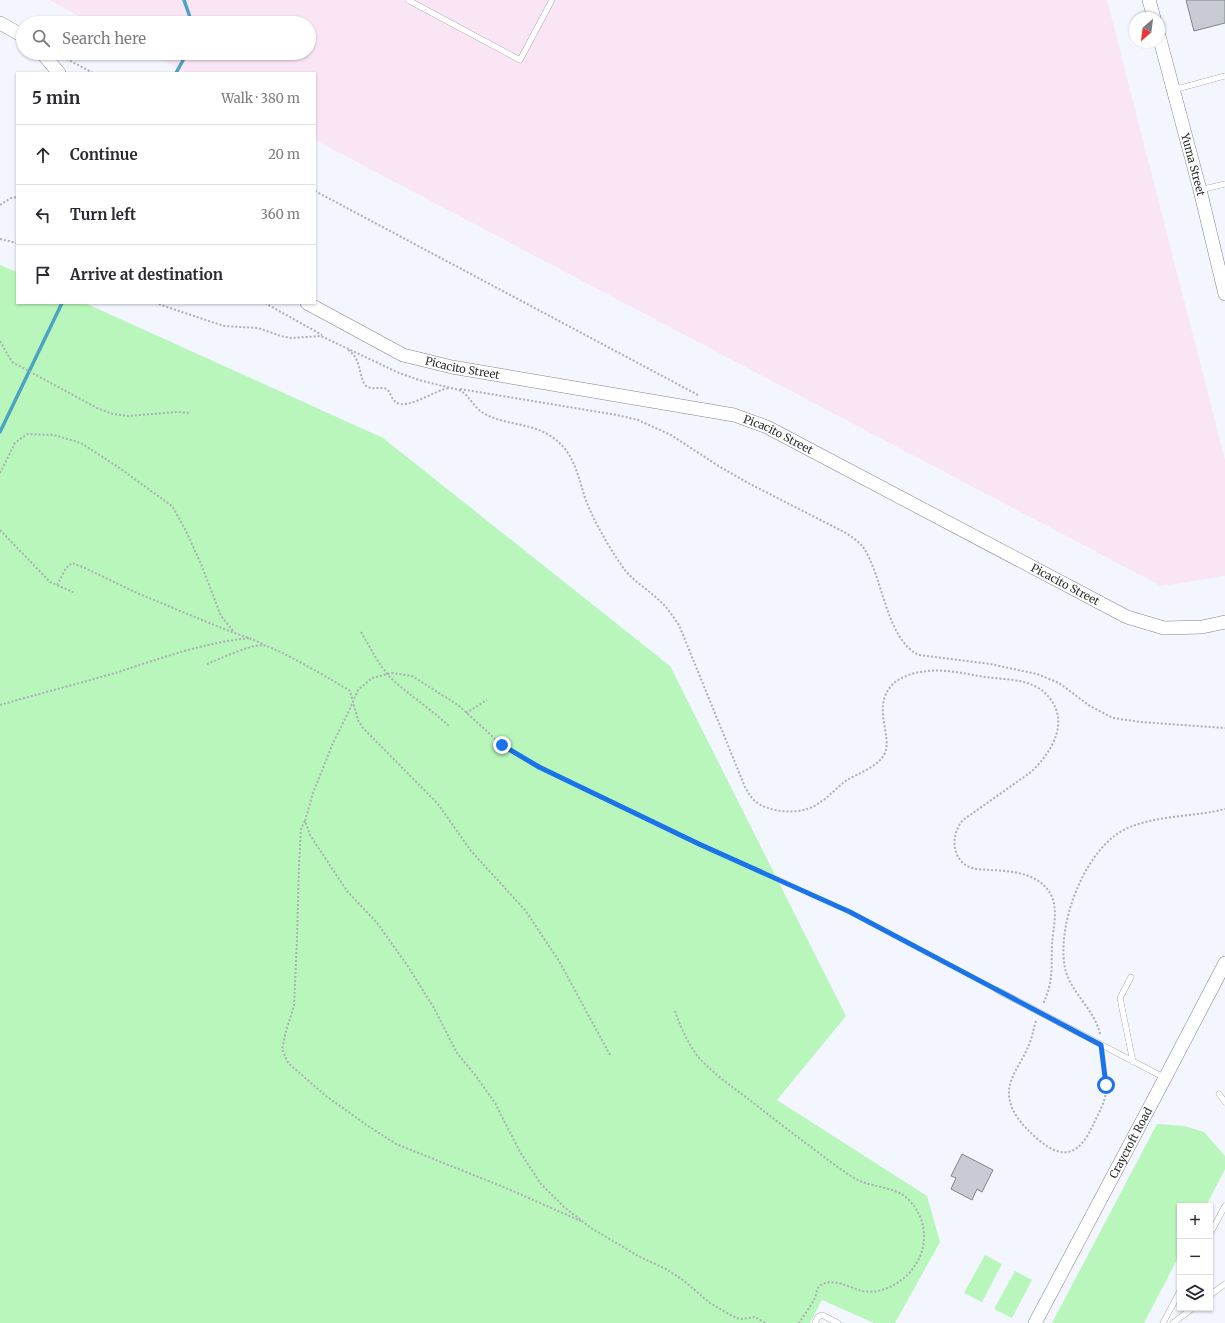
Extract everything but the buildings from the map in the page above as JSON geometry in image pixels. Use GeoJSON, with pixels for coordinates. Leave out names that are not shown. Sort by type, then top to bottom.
{"type":"FeatureCollection","features":[{"type":"Feature","properties":{"kind":"street"},"geometry":{"type":"LineString","coordinates":[[1149,0],[1152,12]]}},
{"type":"Feature","properties":{"kind":"street"},"geometry":{"type":"LineString","coordinates":[[0,23],[16,32]]}},
{"type":"Feature","properties":{"kind":"street","name":"Yuma Street"},"geometry":{"type":"LineString","coordinates":[[1162,48],[1200,190],[1225,294]]}},
{"type":"Feature","properties":{"kind":"street"},"geometry":{"type":"LineString","coordinates":[[48,60],[58,72]]}},
{"type":"Feature","properties":{"kind":"street","name":"Picacito Street"},"geometry":{"type":"LineString","coordinates":[[309,304],[403,355],[452,367],[734,415],[767,427],[1127,617],[1164,628],[1202,628],[1225,622]]}},
{"type":"Feature","properties":{"kind":"street","name":"Craycroft Road"},"geometry":{"type":"LineString","coordinates":[[1035,1323],[1225,963]]}},
{"type":"Feature","properties":{"kind":"lane"},"geometry":{"type":"LineString","coordinates":[[408,0],[520,60],[552,0]]}},
{"type":"Feature","properties":{"kind":"lane"},"geometry":{"type":"LineString","coordinates":[[1173,90],[1225,76]]}},
{"type":"Feature","properties":{"kind":"lane"},"geometry":{"type":"LineString","coordinates":[[1200,190],[1225,184]]}},
{"type":"Feature","properties":{"kind":"lane"},"geometry":{"type":"LineString","coordinates":[[1131,976],[1120,998],[1133,1062]]}},
{"type":"Feature","properties":{"kind":"lane"},"geometry":{"type":"LineString","coordinates":[[997,990],[1165,1078]]}},
{"type":"Feature","properties":{"kind":"lane"},"geometry":{"type":"LineString","coordinates":[[1219,1094],[1225,1102]]}},
{"type":"Feature","properties":{"kind":"lane"},"geometry":{"type":"LineString","coordinates":[[1213,1228],[1225,1206]]}},
{"type":"Feature","properties":{"kind":"lane"},"geometry":{"type":"LineString","coordinates":[[1213,1293],[1225,1284]]}},
{"type":"Feature","properties":{"kind":"lane"},"geometry":{"type":"LineString","coordinates":[[1163,1323],[1177,1297]]}},
{"type":"Feature","properties":{"kind":"lane"},"geometry":{"type":"LineString","coordinates":[[1172,1323],[1189,1311]]}},
{"type":"Feature","properties":{"kind":"lane"},"geometry":{"type":"LineString","coordinates":[[814,1323],[820,1315],[838,1323]]}},
{"type":"Feature","properties":{"kind":"path"},"geometry":{"type":"LineString","coordinates":[[69,60],[91,72]]}},
{"type":"Feature","properties":{"kind":"path"},"geometry":{"type":"LineString","coordinates":[[316,192],[699,396]]}},
{"type":"Feature","properties":{"kind":"path"},"geometry":{"type":"LineString","coordinates":[[0,205],[11,198],[16,197]]}},
{"type":"Feature","properties":{"kind":"path"},"geometry":{"type":"LineString","coordinates":[[0,239],[16,243]]}},
{"type":"Feature","properties":{"kind":"path"},"geometry":{"type":"LineString","coordinates":[[158,304],[224,326],[258,328],[291,338],[319,335],[336,342],[350,351],[355,356],[365,385],[372,388],[386,388],[397,403],[409,403],[438,391],[452,388],[465,394],[475,407],[491,417],[549,435],[569,454],[580,478],[589,507],[621,565],[631,577],[666,607],[679,625],[745,787],[752,799],[760,804],[772,809],[784,811],[800,810],[812,807],[843,784],[878,762],[886,751],[883,716],[885,698],[891,686],[900,678],[928,671],[950,672],[1025,682],[1045,693],[1053,704],[1058,718],[1057,733],[1051,749],[1040,764],[1031,772],[963,820],[957,828],[954,841],[957,855],[968,866],[977,869],[1008,871],[1024,874],[1041,884],[1048,890],[1052,897],[1055,910],[1052,941],[1052,978],[1028,1047],[1011,1084],[1009,1097],[1012,1107],[1020,1121],[1035,1137],[1051,1149],[1064,1153],[1078,1148],[1085,1139],[1105,1097],[1106,1085],[1099,1029],[1068,977],[1064,961],[1067,919],[1074,896],[1085,872],[1100,848],[1124,829],[1146,823],[1225,809]]}},
{"type":"Feature","properties":{"kind":"path"},"geometry":{"type":"LineString","coordinates":[[266,304],[336,342],[399,373],[419,380],[452,388],[623,416],[638,420],[686,444],[717,465],[750,484],[817,519],[838,528],[856,540],[867,553],[896,629],[905,644],[919,655],[990,664],[1037,674],[1059,683],[1090,706],[1113,718],[1141,722],[1225,728]]}},
{"type":"Feature","properties":{"kind":"path"},"geometry":{"type":"LineString","coordinates":[[0,341],[12,362],[96,408],[113,414],[128,416],[177,412],[191,413]]}},
{"type":"Feature","properties":{"kind":"path"},"geometry":{"type":"LineString","coordinates":[[0,473],[15,443],[27,434],[54,435],[81,443],[118,467],[172,506],[186,531],[201,564],[221,616],[234,632]]}},
{"type":"Feature","properties":{"kind":"path"},"geometry":{"type":"LineString","coordinates":[[0,530],[50,582],[75,593]]}},
{"type":"Feature","properties":{"kind":"path"},"geometry":{"type":"LineString","coordinates":[[57,585],[66,568],[72,563],[137,594],[250,638],[289,656],[350,691],[358,720],[363,728],[438,804],[471,851],[525,910],[560,961],[610,1055]]}},
{"type":"Feature","properties":{"kind":"path"},"geometry":{"type":"LineString","coordinates":[[361,632],[383,668],[394,681],[435,713],[450,727]]}},
{"type":"Feature","properties":{"kind":"path"},"geometry":{"type":"LineString","coordinates":[[0,705],[113,674],[198,647],[250,638]]}},
{"type":"Feature","properties":{"kind":"path"},"geometry":{"type":"LineString","coordinates":[[207,664],[246,649],[264,645]]}},
{"type":"Feature","properties":{"kind":"path"},"geometry":{"type":"LineString","coordinates":[[584,1223],[493,1183],[396,1144],[326,1096],[288,1064],[282,1049],[294,1006],[301,829],[305,821],[313,793],[333,743],[358,690],[372,678],[392,673],[412,676],[458,705],[502,745],[539,767],[699,844],[850,912],[997,990]]}},
{"type":"Feature","properties":{"kind":"path"},"geometry":{"type":"LineString","coordinates":[[466,713],[487,700]]}},
{"type":"Feature","properties":{"kind":"path"},"geometry":{"type":"LineString","coordinates":[[305,821],[310,835],[347,891],[378,924],[410,968],[434,1008],[457,1053],[476,1076],[495,1103],[520,1152],[541,1184],[564,1207],[584,1223],[614,1243],[683,1280],[710,1303],[736,1318],[742,1319],[755,1317],[761,1322],[765,1323]]}},
{"type":"Feature","properties":{"kind":"path"},"geometry":{"type":"LineString","coordinates":[[675,1011],[680,1025],[697,1054],[724,1080],[779,1123],[850,1175],[863,1182],[893,1191],[905,1197],[916,1208],[921,1217],[924,1225],[924,1245],[917,1263],[905,1277],[890,1287],[869,1292],[834,1282],[824,1283],[816,1290],[815,1297],[799,1323]]}},
{"type":"Feature","properties":{"kind":"shaded area"},"geometry":{"type":"Polygon","coordinates":[[[49,0],[1107,0],[1225,460],[1225,576],[1161,586],[316,141],[316,72],[185,72],[162,60],[316,60],[316,16],[79,16],[49,0]]]}},
{"type":"Feature","properties":{"kind":"green space"},"geometry":{"type":"Polygon","coordinates":[[[0,265],[16,272],[16,304],[87,304],[383,438],[670,666],[846,1016],[777,1100],[927,1196],[940,1242],[895,1323],[874,1323],[822,1300],[810,1323],[0,1323],[0,265]]]}},
{"type":"Feature","properties":{"kind":"green space"},"geometry":{"type":"Polygon","coordinates":[[[1157,1124],[1184,1126],[1204,1132],[1225,1156],[1225,1169],[1208,1203],[1177,1203],[1177,1260],[1144,1323],[1052,1323],[1157,1124]]]}},
{"type":"Feature","properties":{"kind":"green space"},"geometry":{"type":"Polygon","coordinates":[[[985,1255],[1002,1264],[982,1302],[964,1293],[985,1255]]]}},
{"type":"Feature","properties":{"kind":"green space"},"geometry":{"type":"Polygon","coordinates":[[[1015,1271],[1032,1280],[1012,1318],[994,1309],[1015,1271]]]}},
{"type":"Feature","properties":{"kind":"waterway"},"geometry":{"type":"LineString","coordinates":[[184,0],[190,16]]}},
{"type":"Feature","properties":{"kind":"waterway"},"geometry":{"type":"LineString","coordinates":[[177,72],[183,60]]}},
{"type":"Feature","properties":{"kind":"waterway"},"geometry":{"type":"LineString","coordinates":[[0,432],[62,304]]}},
{"type":"Feature","properties":{"kind":"route"},"geometry":{"type":"LineString","coordinates":[[502,745],[539,767],[699,844],[850,912],[1101,1045],[1106,1085]]}}]}
